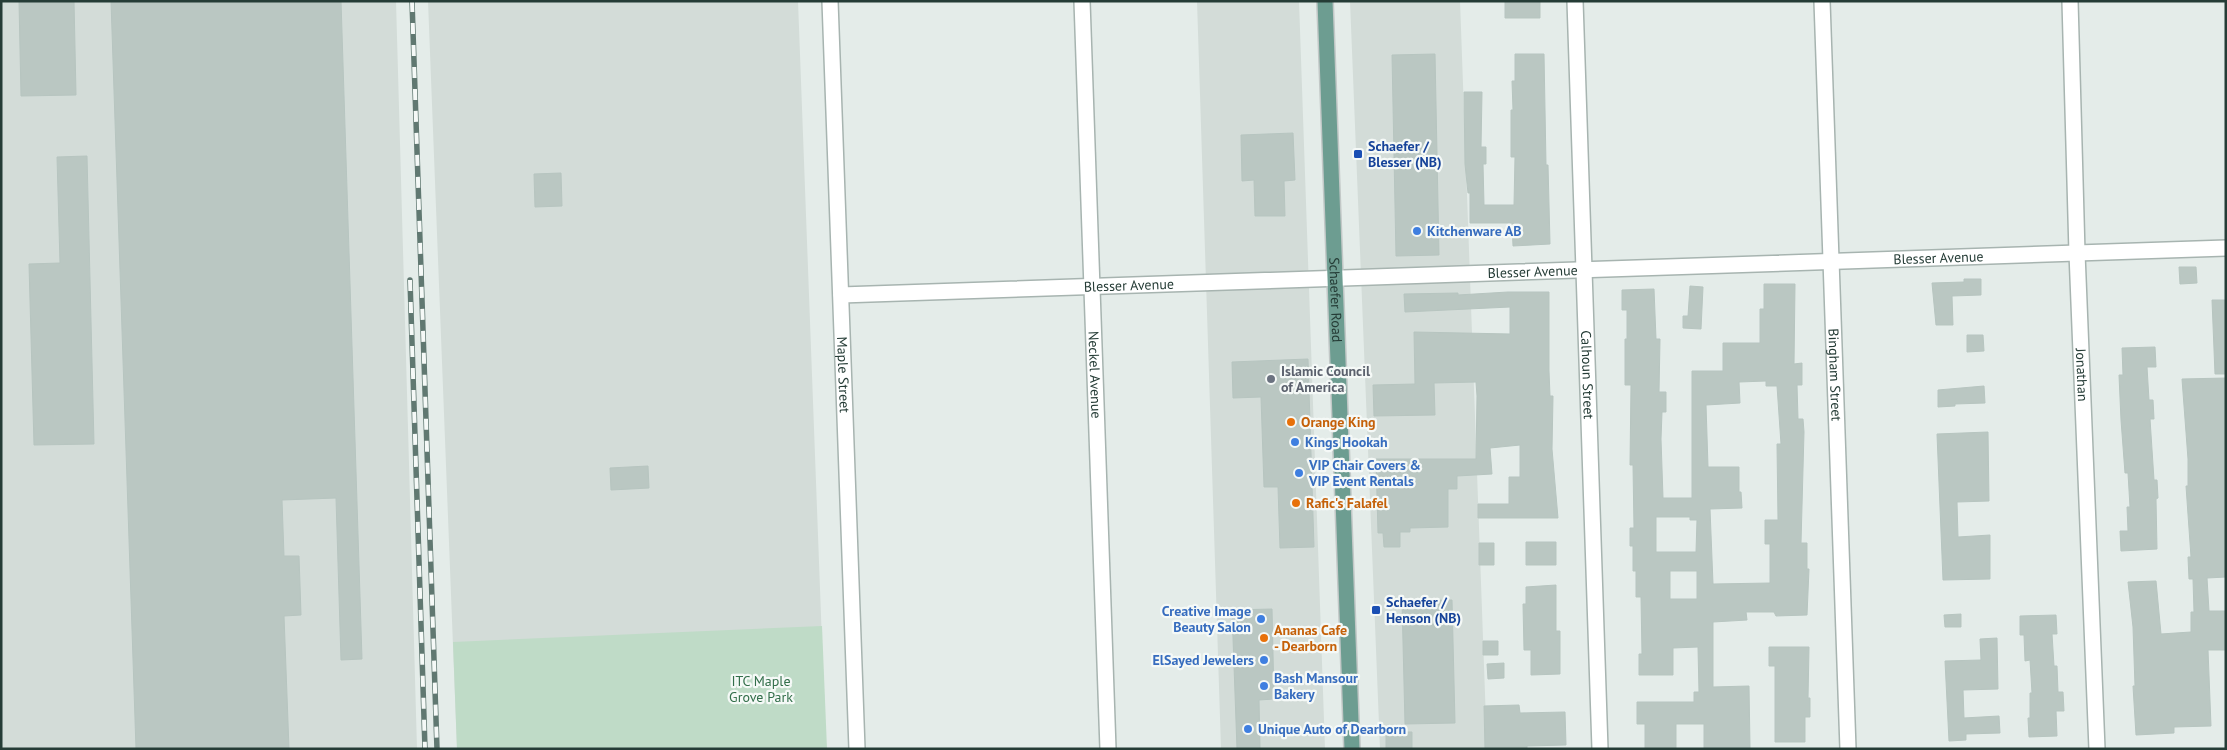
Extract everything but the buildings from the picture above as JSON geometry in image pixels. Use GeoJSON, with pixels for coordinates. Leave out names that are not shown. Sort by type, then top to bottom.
{"type":"FeatureCollection","features":[{"type":"Feature","properties":{"kind":"main road","name":"Schaefer Road"},"geometry":{"type":"LineString","coordinates":[[1324,1],[1352,749]]}},
{"type":"Feature","properties":{"kind":"street","name":"Maple Street"},"geometry":{"type":"LineString","coordinates":[[830,1],[857,749]]}},
{"type":"Feature","properties":{"kind":"street","name":"Neckel Avenue"},"geometry":{"type":"LineString","coordinates":[[1082,1],[1108,749]]}},
{"type":"Feature","properties":{"kind":"street","name":"Calhoun Street"},"geometry":{"type":"LineString","coordinates":[[1574,1],[1600,749]]}},
{"type":"Feature","properties":{"kind":"street","name":"Bingham Street"},"geometry":{"type":"LineString","coordinates":[[1822,1],[1848,749]]}},
{"type":"Feature","properties":{"kind":"street","name":"Jonathan"},"geometry":{"type":"LineString","coordinates":[[2070,1],[2077,253],[2097,749]]}},
{"type":"Feature","properties":{"kind":"street","name":"Blesser Avenue"},"geometry":{"type":"LineString","coordinates":[[841,295],[1092,288],[2226,248]]}},
{"type":"Feature","properties":{"kind":"shaded area"},"geometry":{"type":"Polygon","coordinates":[[[1,1],[396,1],[417,749],[1,749],[1,1]]]}},
{"type":"Feature","properties":{"kind":"shaded area"},"geometry":{"type":"Polygon","coordinates":[[[428,1],[798,1],[826,749],[457,749],[428,1]]]}},
{"type":"Feature","properties":{"kind":"shaded area"},"geometry":{"type":"Polygon","coordinates":[[[1197,1],[1299,1],[1325,749],[1221,749],[1197,1]]]}},
{"type":"Feature","properties":{"kind":"shaded area"},"geometry":{"type":"Polygon","coordinates":[[[1350,1],[1460,1],[1487,749],[1380,749],[1350,1]]]}},
{"type":"Feature","properties":{"kind":"green space","name":"ITC Maple Grove Park"},"geometry":{"type":"Polygon","coordinates":[[[822,626],[827,749],[457,749],[453,642],[822,626]]]}},
{"type":"Feature","properties":{"kind":"railway"},"geometry":{"type":"LineString","coordinates":[[412,1],[437,749]]}},
{"type":"Feature","properties":{"kind":"railway"},"geometry":{"type":"LineString","coordinates":[[410,280],[425,749]]}},
{"type":"Feature","properties":{"kind":"place","name":"Schaefer / Blesser (NB)"},"geometry":{"type":"Point","coordinates":[1358,154]}},
{"type":"Feature","properties":{"kind":"place","name":"Kitchenware AB"},"geometry":{"type":"Point","coordinates":[1417,231]}},
{"type":"Feature","properties":{"kind":"place","name":"Islamic Council of America"},"geometry":{"type":"Point","coordinates":[1271,379]}},
{"type":"Feature","properties":{"kind":"place","name":"Orange King"},"geometry":{"type":"Point","coordinates":[1291,422]}},
{"type":"Feature","properties":{"kind":"place","name":"Kings Hookah"},"geometry":{"type":"Point","coordinates":[1295,442]}},
{"type":"Feature","properties":{"kind":"place","name":"VIP Chair Covers & VIP Event Rentals"},"geometry":{"type":"Point","coordinates":[1299,473]}},
{"type":"Feature","properties":{"kind":"place","name":"Rafic's Falafel"},"geometry":{"type":"Point","coordinates":[1296,503]}},
{"type":"Feature","properties":{"kind":"place","name":"Schaefer / Henson (NB)"},"geometry":{"type":"Point","coordinates":[1376,610]}},
{"type":"Feature","properties":{"kind":"place","name":"Creative Image Beauty Salon"},"geometry":{"type":"Point","coordinates":[1261,619]}},
{"type":"Feature","properties":{"kind":"place","name":"Ananas Cafe - Dearborn"},"geometry":{"type":"Point","coordinates":[1264,638]}},
{"type":"Feature","properties":{"kind":"place","name":"ElSayed Jewelers"},"geometry":{"type":"Point","coordinates":[1264,660]}},
{"type":"Feature","properties":{"kind":"place","name":"Bash Mansour Bakery"},"geometry":{"type":"Point","coordinates":[1264,686]}},
{"type":"Feature","properties":{"kind":"place","name":"Unique Auto of Dearborn"},"geometry":{"type":"Point","coordinates":[1248,729]}}]}
